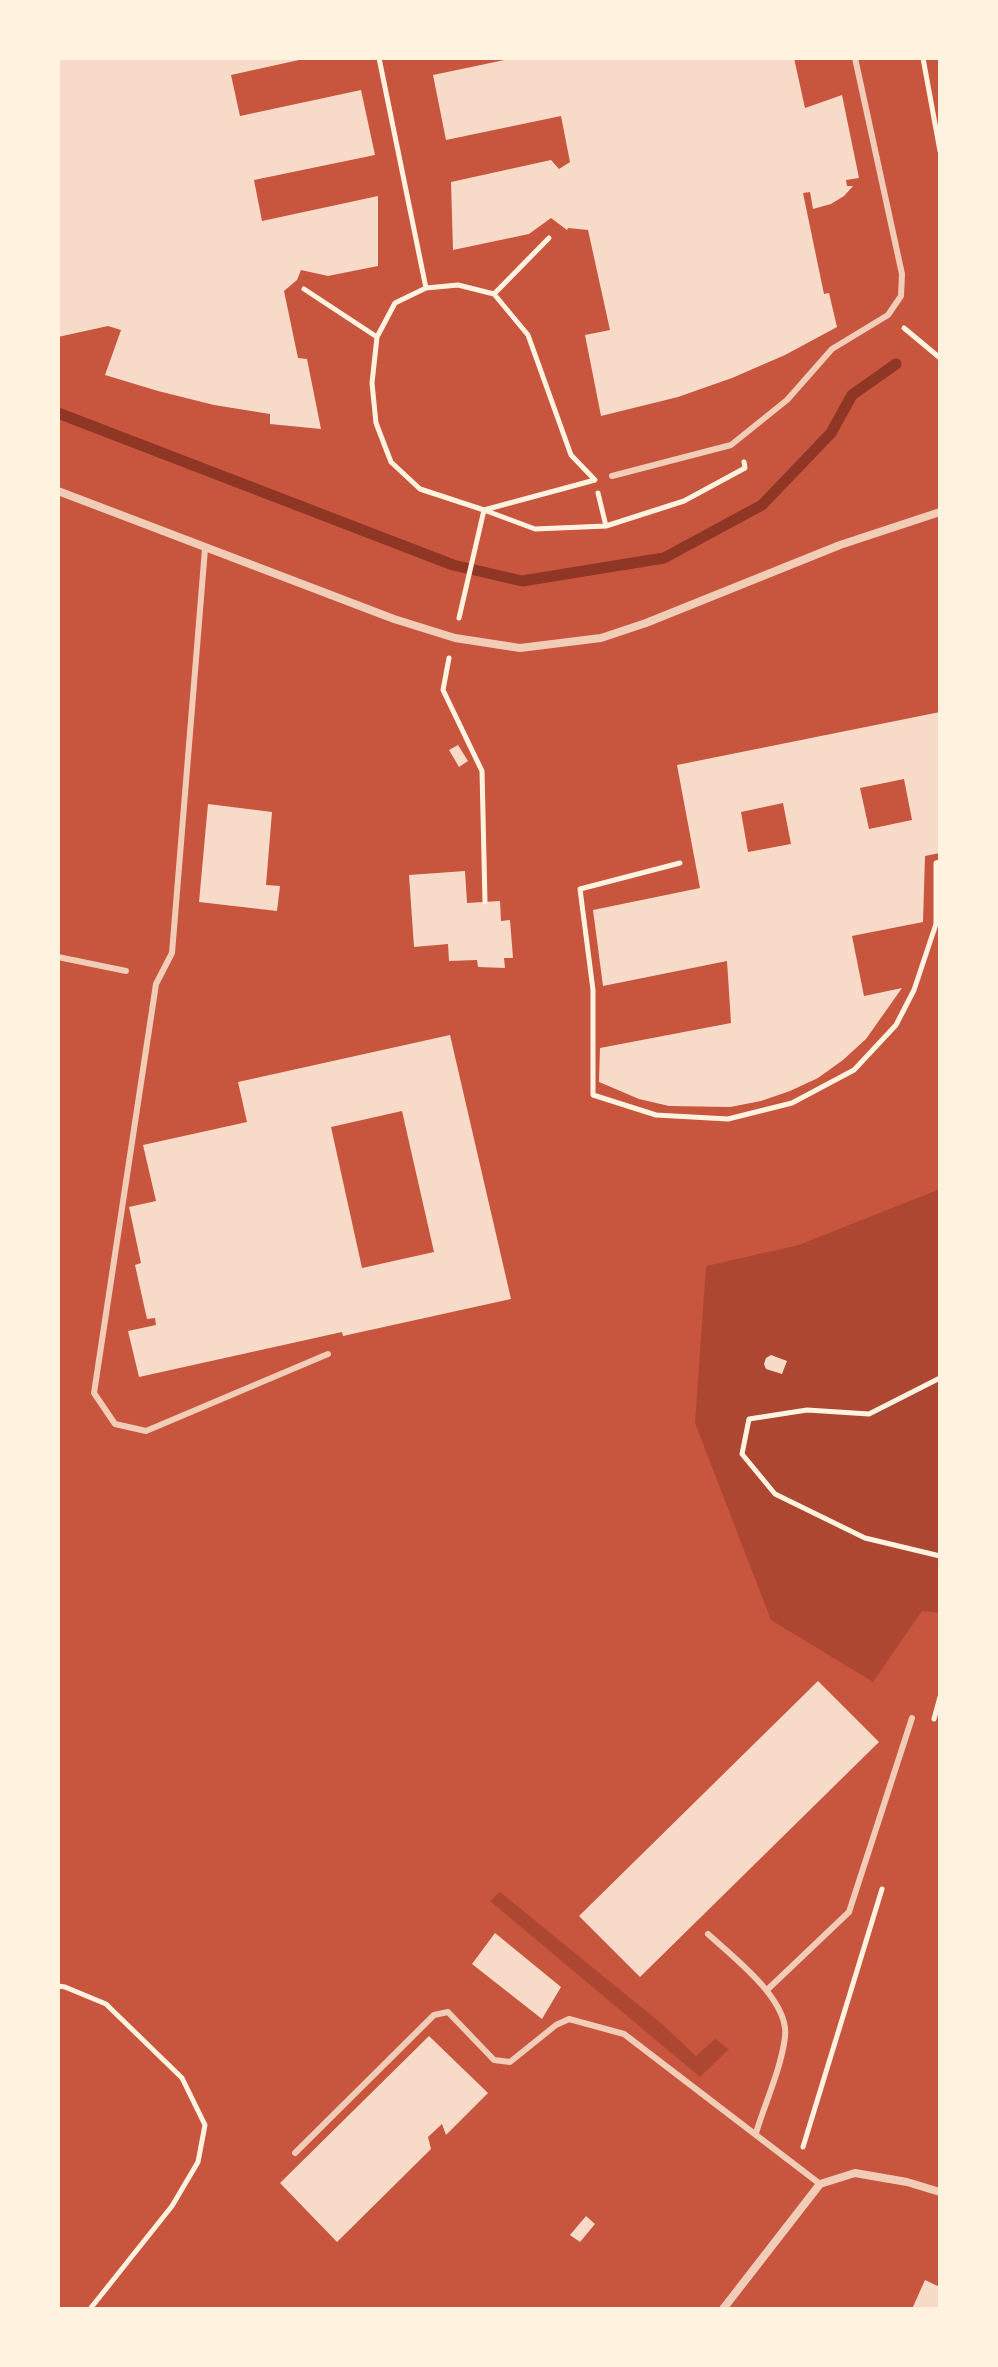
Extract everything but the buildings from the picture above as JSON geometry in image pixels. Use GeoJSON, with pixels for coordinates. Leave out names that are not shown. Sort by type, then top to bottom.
{"type":"FeatureCollection","features":[{"type":"Feature","properties":{"kind":"street"},"geometry":{"type":"LineString","coordinates":[[58,491],[394,619],[455,638],[520,648],[601,638],[840,545],[940,512]]}},
{"type":"Feature","properties":{"kind":"street"},"geometry":{"type":"LineString","coordinates":[[723,2309],[820,2184],[855,2173],[907,2182],[940,2192]]}},
{"type":"Feature","properties":{"kind":"lane"},"geometry":{"type":"LineString","coordinates":[[612,476],[731,445],[787,400],[832,349],[888,315],[901,296],[902,274],[855,58]]}},
{"type":"Feature","properties":{"kind":"lane"},"geometry":{"type":"LineString","coordinates":[[205,549],[172,953],[156,984],[94,1393],[115,1424],[146,1431],[328,1354]]}},
{"type":"Feature","properties":{"kind":"lane"},"geometry":{"type":"LineString","coordinates":[[58,957],[126,971]]}},
{"type":"Feature","properties":{"kind":"lane"},"geometry":{"type":"LineString","coordinates":[[767,1990],[849,1912],[912,1718]]}},
{"type":"Feature","properties":{"kind":"lane"},"geometry":{"type":"LineString","coordinates":[[708,1934],[767,1990],[781,2011],[786,2034],[756,2133]]}},
{"type":"Feature","properties":{"kind":"lane"},"geometry":{"type":"LineString","coordinates":[[295,2153],[434,2015],[448,2012],[494,2060],[510,2062],[556,2025],[569,2019],[624,2034],[820,2184]]}},
{"type":"Feature","properties":{"kind":"path"},"geometry":{"type":"LineString","coordinates":[[379,58],[426,288]]}},
{"type":"Feature","properties":{"kind":"path"},"geometry":{"type":"LineString","coordinates":[[923,58],[940,151]]}},
{"type":"Feature","properties":{"kind":"path"},"geometry":{"type":"LineString","coordinates":[[494,294],[549,238]]}},
{"type":"Feature","properties":{"kind":"path"},"geometry":{"type":"LineString","coordinates":[[595,480],[484,510],[420,489],[391,462],[376,423],[372,383],[377,337],[395,303],[426,288],[458,285],[494,294],[528,335],[571,455],[595,480],[606,526]]}},
{"type":"Feature","properties":{"kind":"path"},"geometry":{"type":"LineString","coordinates":[[304,289],[377,337]]}},
{"type":"Feature","properties":{"kind":"path"},"geometry":{"type":"LineString","coordinates":[[461,610],[473,558]]}},
{"type":"Feature","properties":{"kind":"path"},"geometry":{"type":"LineString","coordinates":[[449,658],[443,690],[482,771],[485,902]]}},
{"type":"Feature","properties":{"kind":"path"},"geometry":{"type":"LineString","coordinates":[[680,863],[580,889],[593,990],[593,1095],[656,1115],[728,1119],[792,1103],[854,1070],[896,1025],[914,990],[936,924],[936,863],[940,862]]}},
{"type":"Feature","properties":{"kind":"path"},"geometry":{"type":"LineString","coordinates":[[940,1378],[869,1414],[807,1410],[749,1419],[742,1454],[775,1494],[865,1538],[940,1556]]}},
{"type":"Feature","properties":{"kind":"path"},"geometry":{"type":"LineString","coordinates":[[933,1723],[940,1697]]}},
{"type":"Feature","properties":{"kind":"path"},"geometry":{"type":"LineString","coordinates":[[797,2167],[886,1876]]}},
{"type":"Feature","properties":{"kind":"path"},"geometry":{"type":"LineString","coordinates":[[58,1986],[106,2004],[182,2078],[205,2125],[198,2162],[172,2206],[90,2309]]}},
{"type":"Feature","properties":{"kind":"shaded area"},"geometry":{"type":"Polygon","coordinates":[[[940,1189],[940,1613],[922,1611],[873,1682],[771,1620],[695,1423],[706,1266],[799,1245],[940,1189]]]}},
{"type":"Feature","properties":{"kind":"shaded area"},"geometry":{"type":"Polygon","coordinates":[[[500,1892],[662,2024],[696,2056],[715,2039],[729,2049],[700,2077],[490,1901],[500,1892]]]}},
{"type":"Feature","properties":{"kind":"waterway"},"geometry":{"type":"LineString","coordinates":[[58,413],[453,565],[522,581],[664,558],[762,505],[831,433],[852,395],[896,364]]}}]}
